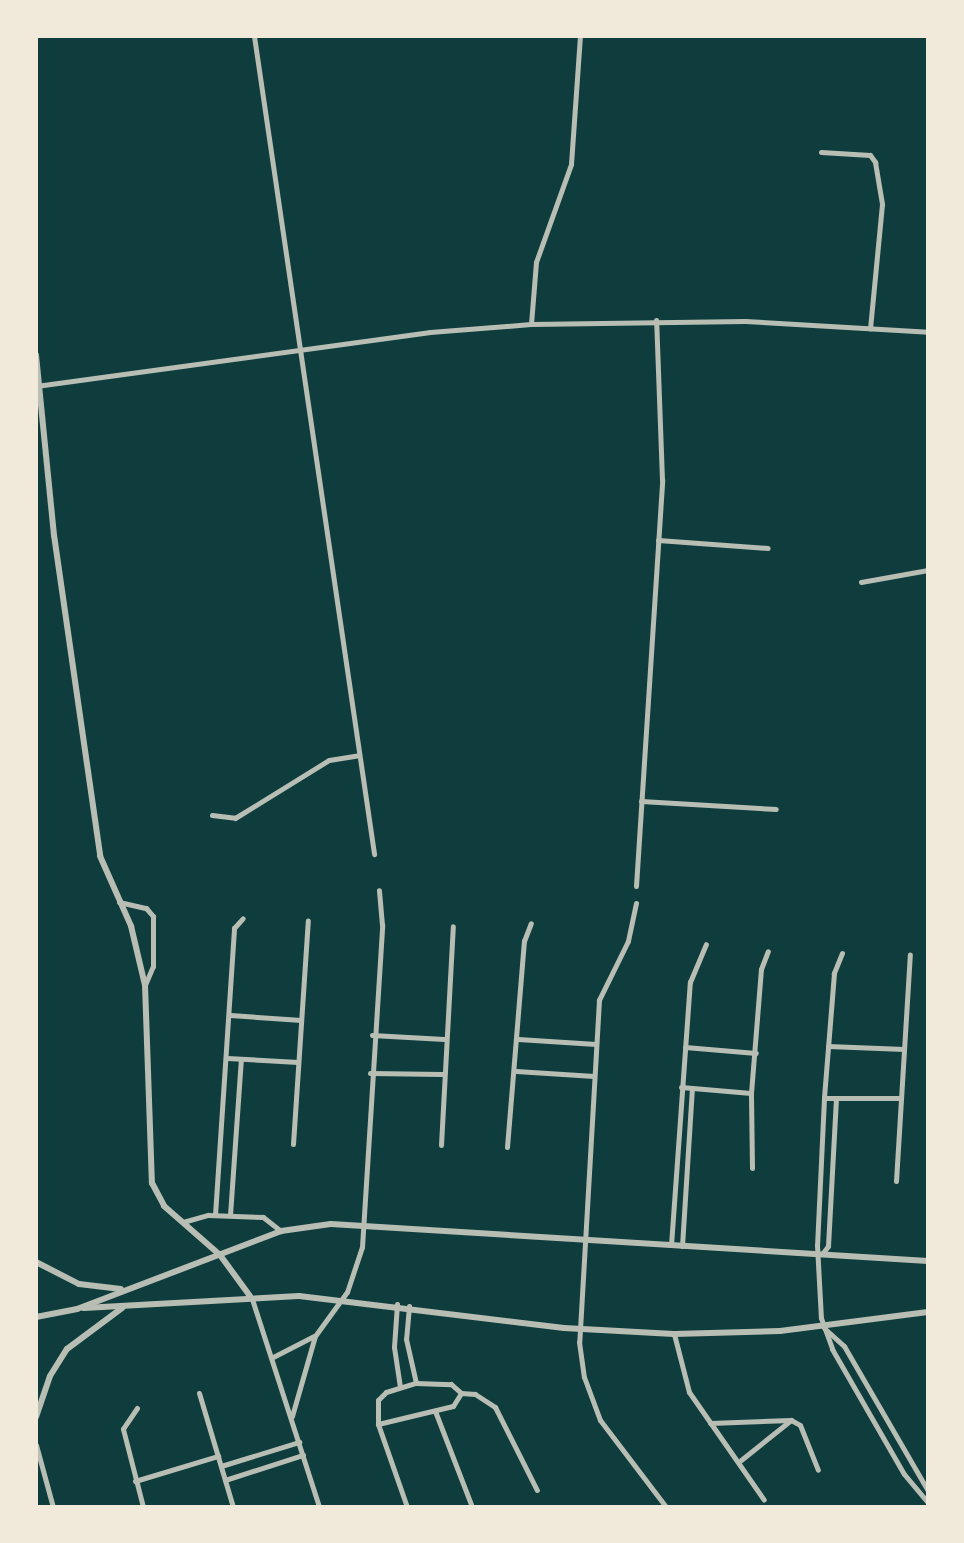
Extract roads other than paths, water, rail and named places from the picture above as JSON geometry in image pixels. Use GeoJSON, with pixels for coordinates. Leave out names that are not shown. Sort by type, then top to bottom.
{"type":"FeatureCollection","features":[{"type":"Feature","properties":{"kind":"street"},"geometry":{"type":"LineString","coordinates":[[254,36],[374,854]]}},
{"type":"Feature","properties":{"kind":"street"},"geometry":{"type":"LineString","coordinates":[[531,324],[536,262],[571,164],[580,36]]}},
{"type":"Feature","properties":{"kind":"street"},"geometry":{"type":"LineString","coordinates":[[821,152],[870,155],[875,162],[882,204],[870,328]]}},
{"type":"Feature","properties":{"kind":"street"},"geometry":{"type":"LineString","coordinates":[[38,386],[298,349],[531,324],[656,320],[928,332]]}},
{"type":"Feature","properties":{"kind":"street"},"geometry":{"type":"LineString","coordinates":[[636,886],[662,480],[656,320]]}},
{"type":"Feature","properties":{"kind":"street"},"geometry":{"type":"LineString","coordinates":[[36,355],[56,548],[100,856],[136,942],[145,985],[151,1174],[159,1200],[220,1255],[250,1296],[273,1357],[319,1507]]}},
{"type":"Feature","properties":{"kind":"street"},"geometry":{"type":"LineString","coordinates":[[658,540],[768,548]]}},
{"type":"Feature","properties":{"kind":"street"},"geometry":{"type":"LineString","coordinates":[[861,582],[928,570]]}},
{"type":"Feature","properties":{"kind":"street"},"geometry":{"type":"LineString","coordinates":[[212,815],[235,818],[270,794],[303,781],[329,760],[359,755]]}},
{"type":"Feature","properties":{"kind":"street"},"geometry":{"type":"LineString","coordinates":[[641,801],[776,809]]}},
{"type":"Feature","properties":{"kind":"street"},"geometry":{"type":"LineString","coordinates":[[292,1416],[315,1336],[343,1299],[360,1258],[372,1035],[382,925],[379,890]]}},
{"type":"Feature","properties":{"kind":"street"},"geometry":{"type":"LineString","coordinates":[[119,901],[146,908],[153,916],[154,959],[145,985]]}},
{"type":"Feature","properties":{"kind":"street"},"geometry":{"type":"LineString","coordinates":[[636,903],[628,941],[600,993],[579,1329],[584,1377],[600,1420],[625,1459],[666,1507]]}},
{"type":"Feature","properties":{"kind":"street"},"geometry":{"type":"LineString","coordinates":[[215,1215],[234,928],[243,918]]}},
{"type":"Feature","properties":{"kind":"street"},"geometry":{"type":"LineString","coordinates":[[293,1144],[308,921]]}},
{"type":"Feature","properties":{"kind":"street"},"geometry":{"type":"LineString","coordinates":[[507,1147],[516,1071],[524,941],[531,923]]}},
{"type":"Feature","properties":{"kind":"street"},"geometry":{"type":"LineString","coordinates":[[441,1145],[442,1074],[453,926]]}},
{"type":"Feature","properties":{"kind":"street"},"geometry":{"type":"LineString","coordinates":[[671,1245],[690,982],[706,944]]}},
{"type":"Feature","properties":{"kind":"street"},"geometry":{"type":"LineString","coordinates":[[752,1168],[751,1093],[761,969],[768,951]]}},
{"type":"Feature","properties":{"kind":"street"},"geometry":{"type":"LineString","coordinates":[[842,953],[834,973],[824,1098],[817,1245],[821,1255],[823,1328],[904,1474],[928,1503]]}},
{"type":"Feature","properties":{"kind":"street"},"geometry":{"type":"LineString","coordinates":[[896,1181],[910,954]]}},
{"type":"Feature","properties":{"kind":"street"},"geometry":{"type":"LineString","coordinates":[[230,1015],[301,1020]]}},
{"type":"Feature","properties":{"kind":"street"},"geometry":{"type":"LineString","coordinates":[[372,1035],[444,1039]]}},
{"type":"Feature","properties":{"kind":"street"},"geometry":{"type":"LineString","coordinates":[[518,1039],[596,1044]]}},
{"type":"Feature","properties":{"kind":"street"},"geometry":{"type":"LineString","coordinates":[[828,1046],[904,1049]]}},
{"type":"Feature","properties":{"kind":"street"},"geometry":{"type":"LineString","coordinates":[[685,1047],[756,1053]]}},
{"type":"Feature","properties":{"kind":"street"},"geometry":{"type":"LineString","coordinates":[[227,1058],[298,1062]]}},
{"type":"Feature","properties":{"kind":"street"},"geometry":{"type":"LineString","coordinates":[[230,1215],[241,1059]]}},
{"type":"Feature","properties":{"kind":"street"},"geometry":{"type":"LineString","coordinates":[[516,1071],[594,1076]]}},
{"type":"Feature","properties":{"kind":"street"},"geometry":{"type":"LineString","coordinates":[[370,1073],[442,1074]]}},
{"type":"Feature","properties":{"kind":"street"},"geometry":{"type":"LineString","coordinates":[[681,1087],[751,1093]]}},
{"type":"Feature","properties":{"kind":"street"},"geometry":{"type":"LineString","coordinates":[[682,1246],[692,1088]]}},
{"type":"Feature","properties":{"kind":"street"},"geometry":{"type":"LineString","coordinates":[[824,1098],[900,1098]]}},
{"type":"Feature","properties":{"kind":"street"},"geometry":{"type":"LineString","coordinates":[[821,1255],[828,1246],[836,1098]]}},
{"type":"Feature","properties":{"kind":"street"},"geometry":{"type":"LineString","coordinates":[[183,1222],[215,1215],[269,1218],[281,1231]]}},
{"type":"Feature","properties":{"kind":"street"},"geometry":{"type":"LineString","coordinates":[[77,1309],[281,1231],[363,1224],[928,1261]]}},
{"type":"Feature","properties":{"kind":"street"},"geometry":{"type":"LineString","coordinates":[[36,1262],[79,1284],[128,1289]]}},
{"type":"Feature","properties":{"kind":"street"},"geometry":{"type":"LineString","coordinates":[[36,1317],[77,1309],[250,1296],[343,1299],[579,1329],[674,1334],[823,1328],[928,1312]]}},
{"type":"Feature","properties":{"kind":"street"},"geometry":{"type":"LineString","coordinates":[[397,1304],[393,1337],[400,1387]]}},
{"type":"Feature","properties":{"kind":"street"},"geometry":{"type":"LineString","coordinates":[[409,1306],[406,1339],[416,1383]]}},
{"type":"Feature","properties":{"kind":"street"},"geometry":{"type":"LineString","coordinates":[[36,1417],[50,1376],[67,1349],[125,1307]]}},
{"type":"Feature","properties":{"kind":"street"},"geometry":{"type":"LineString","coordinates":[[823,1328],[844,1346],[928,1491]]}},
{"type":"Feature","properties":{"kind":"street"},"geometry":{"type":"LineString","coordinates":[[674,1334],[675,1351],[689,1392],[741,1460],[764,1500]]}},
{"type":"Feature","properties":{"kind":"street"},"geometry":{"type":"LineString","coordinates":[[273,1357],[315,1336]]}},
{"type":"Feature","properties":{"kind":"street"},"geometry":{"type":"LineString","coordinates":[[407,1507],[378,1424],[378,1400],[400,1387],[416,1383],[451,1384],[461,1393],[475,1394],[495,1407],[537,1490]]}},
{"type":"Feature","properties":{"kind":"street"},"geometry":{"type":"LineString","coordinates":[[199,1393],[233,1505],[222,1507]]}},
{"type":"Feature","properties":{"kind":"street"},"geometry":{"type":"LineString","coordinates":[[378,1424],[453,1406],[461,1393]]}},
{"type":"Feature","properties":{"kind":"street"},"geometry":{"type":"LineString","coordinates":[[137,1408],[123,1429],[143,1507]]}},
{"type":"Feature","properties":{"kind":"street"},"geometry":{"type":"LineString","coordinates":[[435,1411],[472,1507]]}},
{"type":"Feature","properties":{"kind":"street"},"geometry":{"type":"LineString","coordinates":[[710,1423],[791,1420],[800,1425],[818,1470]]}},
{"type":"Feature","properties":{"kind":"street"},"geometry":{"type":"LineString","coordinates":[[741,1460],[791,1420]]}},
{"type":"Feature","properties":{"kind":"street"},"geometry":{"type":"LineString","coordinates":[[221,1466],[299,1442]]}},
{"type":"Feature","properties":{"kind":"street"},"geometry":{"type":"LineString","coordinates":[[36,1445],[53,1507]]}},
{"type":"Feature","properties":{"kind":"street"},"geometry":{"type":"LineString","coordinates":[[225,1480],[303,1455]]}},
{"type":"Feature","properties":{"kind":"street"},"geometry":{"type":"LineString","coordinates":[[135,1481],[218,1456]]}}]}
